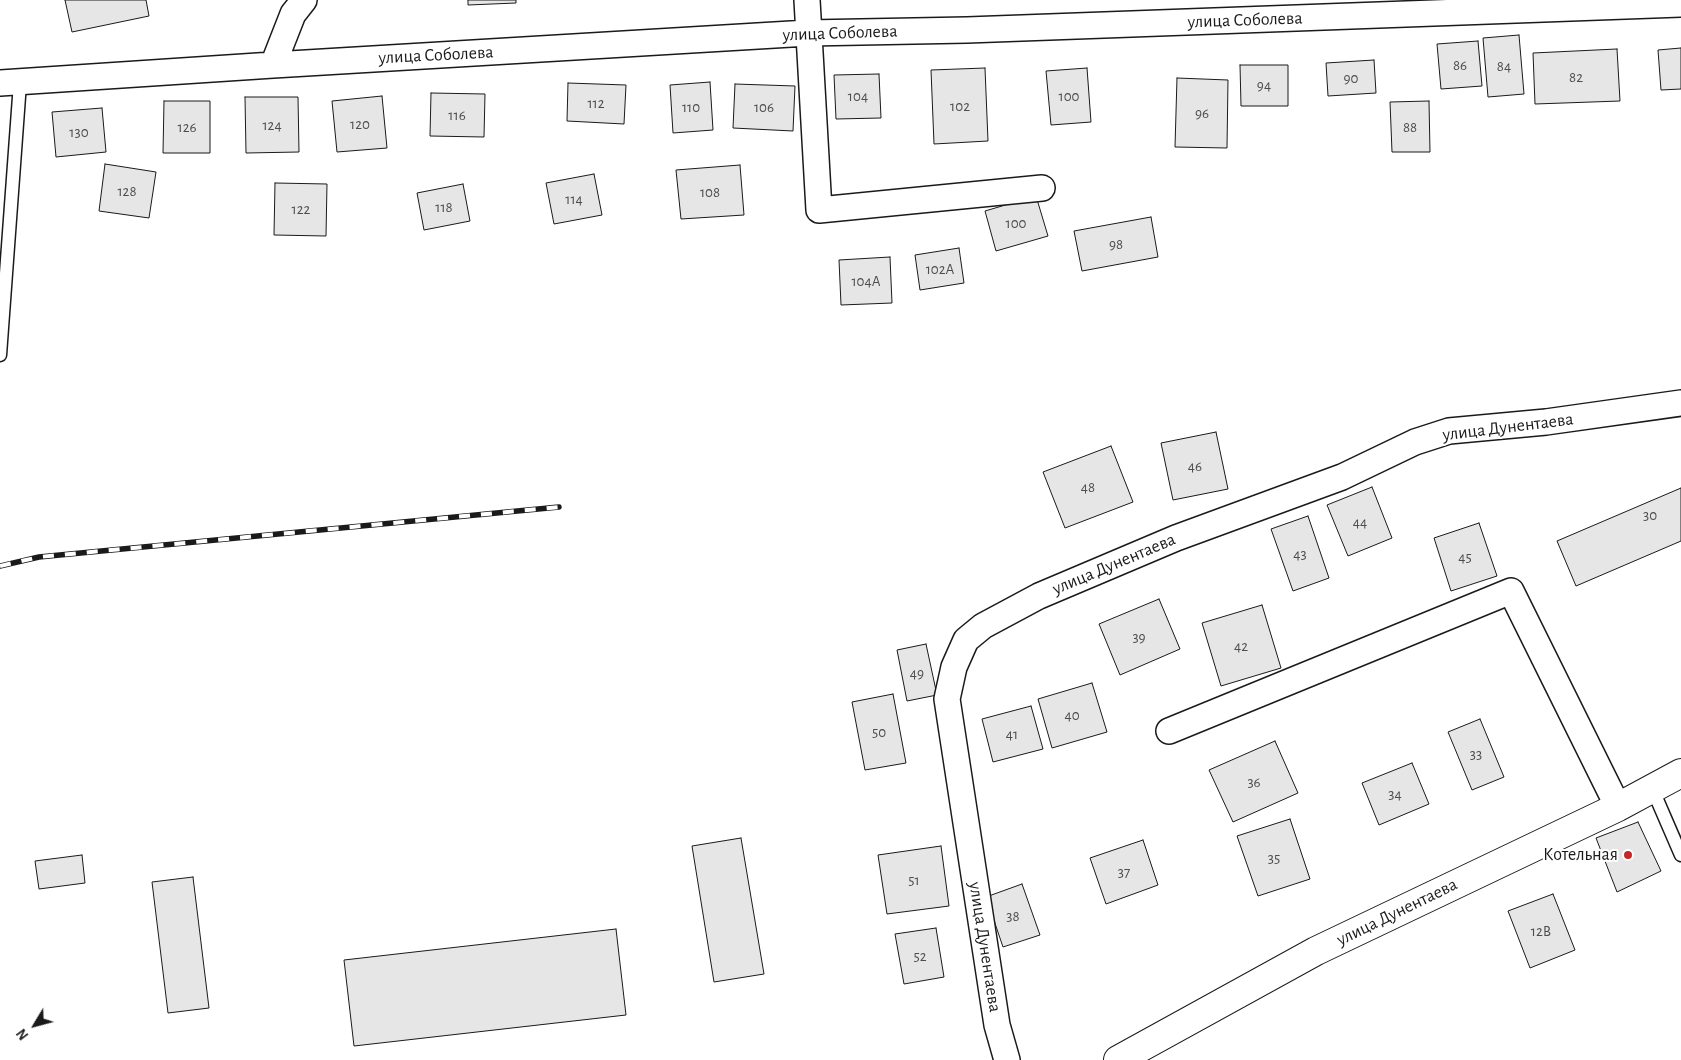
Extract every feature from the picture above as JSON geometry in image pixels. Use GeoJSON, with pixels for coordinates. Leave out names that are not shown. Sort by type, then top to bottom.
{"type":"FeatureCollection","features":[{"type":"Feature","properties":{"kind":"street"},"geometry":{"type":"LineString","coordinates":[[273,65],[293,14],[304,0]]}},
{"type":"Feature","properties":{"kind":"street"},"geometry":{"type":"LineString","coordinates":[[807,0],[819,210],[1042,188]]}},
{"type":"Feature","properties":{"kind":"street","name":"улица Соболева"},"geometry":{"type":"LineString","coordinates":[[10,84],[273,65],[808,33],[967,30],[1681,4]]}},
{"type":"Feature","properties":{"kind":"street","name":"улица Дунентаева"},"geometry":{"type":"LineString","coordinates":[[1007,1060],[997,1025],[947,699],[954,667],[966,640],[983,626],[1039,596],[1176,538],[1342,477],[1415,442],[1449,431],[1546,422],[1681,403]]}},
{"type":"Feature","properties":{"kind":"street"},"geometry":{"type":"LineString","coordinates":[[1168,731],[1511,592],[1618,807]]}},
{"type":"Feature","properties":{"kind":"street","name":"улица Дунентаева"},"geometry":{"type":"LineString","coordinates":[[1118,1060],[1316,951],[1618,807],[1681,773]]}},
{"type":"Feature","properties":{"kind":"lane"},"geometry":{"type":"LineString","coordinates":[[0,355],[10,84]]}},
{"type":"Feature","properties":{"kind":"lane"},"geometry":{"type":"LineString","coordinates":[[1652,788],[1681,855]]}},
{"type":"Feature","properties":{"kind":"building"},"geometry":{"type":"Polygon","coordinates":[[[65,0],[146,0],[149,16],[72,32],[65,0]]]}},
{"type":"Feature","properties":{"kind":"building"},"geometry":{"type":"Polygon","coordinates":[[[468,0],[516,0],[516,3],[468,5],[468,0]]]}},
{"type":"Feature","properties":{"kind":"building"},"geometry":{"type":"Polygon","coordinates":[[[1519,35],[1524,94],[1488,97],[1483,38],[1519,35]]]}},
{"type":"Feature","properties":{"kind":"building"},"geometry":{"type":"Polygon","coordinates":[[[1478,41],[1482,86],[1441,89],[1437,44],[1478,41]]]}},
{"type":"Feature","properties":{"kind":"building"},"geometry":{"type":"Polygon","coordinates":[[[1681,48],[1681,89],[1661,90],[1658,50],[1681,48]]]}},
{"type":"Feature","properties":{"kind":"building"},"geometry":{"type":"Polygon","coordinates":[[[1617,49],[1620,101],[1535,104],[1533,53],[1617,49]]]}},
{"type":"Feature","properties":{"kind":"building"},"geometry":{"type":"Polygon","coordinates":[[[1374,60],[1376,93],[1328,96],[1326,63],[1374,60]]]}},
{"type":"Feature","properties":{"kind":"building"},"geometry":{"type":"Polygon","coordinates":[[[1240,65],[1288,65],[1288,106],[1241,106],[1240,65]]]}},
{"type":"Feature","properties":{"kind":"building"},"geometry":{"type":"Polygon","coordinates":[[[985,68],[988,141],[934,144],[931,70],[985,68]]]}},
{"type":"Feature","properties":{"kind":"building"},"geometry":{"type":"Polygon","coordinates":[[[1087,68],[1091,122],[1051,125],[1046,71],[1087,68]]]}},
{"type":"Feature","properties":{"kind":"building"},"geometry":{"type":"Polygon","coordinates":[[[879,74],[881,118],[836,119],[834,75],[879,74]]]}},
{"type":"Feature","properties":{"kind":"building"},"geometry":{"type":"Polygon","coordinates":[[[1177,78],[1228,80],[1227,148],[1175,147],[1177,78]]]}},
{"type":"Feature","properties":{"kind":"building"},"geometry":{"type":"Polygon","coordinates":[[[710,82],[713,130],[673,133],[670,85],[710,82]]]}},
{"type":"Feature","properties":{"kind":"building"},"geometry":{"type":"Polygon","coordinates":[[[568,83],[626,85],[624,124],[567,121],[568,83]]]}},
{"type":"Feature","properties":{"kind":"building"},"geometry":{"type":"Polygon","coordinates":[[[735,84],[795,86],[793,131],[733,128],[735,84]]]}},
{"type":"Feature","properties":{"kind":"building"},"geometry":{"type":"Polygon","coordinates":[[[431,93],[485,94],[484,137],[430,136],[431,93]]]}},
{"type":"Feature","properties":{"kind":"building"},"geometry":{"type":"Polygon","coordinates":[[[382,96],[387,148],[337,152],[332,101],[382,96]]]}},
{"type":"Feature","properties":{"kind":"building"},"geometry":{"type":"Polygon","coordinates":[[[245,97],[298,97],[299,152],[246,153],[245,97]]]}},
{"type":"Feature","properties":{"kind":"building"},"geometry":{"type":"Polygon","coordinates":[[[164,101],[210,101],[210,153],[163,153],[164,101]]]}},
{"type":"Feature","properties":{"kind":"building"},"geometry":{"type":"Polygon","coordinates":[[[1429,101],[1430,152],[1392,152],[1390,102],[1429,101]]]}},
{"type":"Feature","properties":{"kind":"building"},"geometry":{"type":"Polygon","coordinates":[[[102,108],[106,152],[56,157],[52,112],[102,108]]]}},
{"type":"Feature","properties":{"kind":"building"},"geometry":{"type":"Polygon","coordinates":[[[105,164],[156,172],[149,218],[99,211],[105,164]]]}},
{"type":"Feature","properties":{"kind":"building"},"geometry":{"type":"Polygon","coordinates":[[[740,165],[744,215],[681,219],[676,170],[740,165]]]}},
{"type":"Feature","properties":{"kind":"building"},"geometry":{"type":"Polygon","coordinates":[[[594,174],[602,215],[554,224],[546,183],[594,174]]]}},
{"type":"Feature","properties":{"kind":"building"},"geometry":{"type":"Polygon","coordinates":[[[275,183],[327,184],[326,236],[274,235],[275,183]]]}},
{"type":"Feature","properties":{"kind":"building"},"geometry":{"type":"Polygon","coordinates":[[[463,184],[470,221],[424,230],[417,193],[463,184]]]}},
{"type":"Feature","properties":{"kind":"building"},"geometry":{"type":"Polygon","coordinates":[[[1036,196],[1048,236],[996,251],[985,211],[1036,196]]]}},
{"type":"Feature","properties":{"kind":"building"},"geometry":{"type":"Polygon","coordinates":[[[1151,217],[1158,257],[1082,271],[1074,231],[1151,217]]]}},
{"type":"Feature","properties":{"kind":"building"},"geometry":{"type":"Polygon","coordinates":[[[959,248],[964,283],[920,290],[915,255],[959,248]]]}},
{"type":"Feature","properties":{"kind":"building"},"geometry":{"type":"Polygon","coordinates":[[[890,257],[892,303],[841,305],[839,260],[890,257]]]}},
{"type":"Feature","properties":{"kind":"building"},"geometry":{"type":"Polygon","coordinates":[[[1216,432],[1228,489],[1173,500],[1161,443],[1216,432]]]}},
{"type":"Feature","properties":{"kind":"building"},"geometry":{"type":"Polygon","coordinates":[[[1111,446],[1133,502],[1065,528],[1043,472],[1111,446]]]}},
{"type":"Feature","properties":{"kind":"building"},"geometry":{"type":"Polygon","coordinates":[[[1372,487],[1392,538],[1348,556],[1327,505],[1372,487]]]}},
{"type":"Feature","properties":{"kind":"building"},"geometry":{"type":"Polygon","coordinates":[[[1681,488],[1681,541],[1576,586],[1557,541],[1681,488]]]}},
{"type":"Feature","properties":{"kind":"building"},"geometry":{"type":"Polygon","coordinates":[[[1308,516],[1329,578],[1293,591],[1271,529],[1308,516]]]}},
{"type":"Feature","properties":{"kind":"building"},"geometry":{"type":"Polygon","coordinates":[[[1479,523],[1497,576],[1451,591],[1434,538],[1479,523]]]}},
{"type":"Feature","properties":{"kind":"building"},"geometry":{"type":"Polygon","coordinates":[[[1159,599],[1180,649],[1120,675],[1099,624],[1159,599]]]}},
{"type":"Feature","properties":{"kind":"building"},"geometry":{"type":"Polygon","coordinates":[[[1262,605],[1281,668],[1221,686],[1202,623],[1262,605]]]}},
{"type":"Feature","properties":{"kind":"building"},"geometry":{"type":"Polygon","coordinates":[[[926,644],[937,695],[907,701],[897,650],[926,644]]]}},
{"type":"Feature","properties":{"kind":"building"},"geometry":{"type":"Polygon","coordinates":[[[1092,683],[1107,732],[1052,748],[1038,699],[1092,683]]]}},
{"type":"Feature","properties":{"kind":"building"},"geometry":{"type":"Polygon","coordinates":[[[893,694],[906,763],[865,770],[852,702],[893,694]]]}},
{"type":"Feature","properties":{"kind":"building"},"geometry":{"type":"Polygon","coordinates":[[[1031,706],[1043,749],[993,762],[982,719],[1031,706]]]}},
{"type":"Feature","properties":{"kind":"building"},"geometry":{"type":"Polygon","coordinates":[[[1480,719],[1504,777],[1472,790],[1448,732],[1480,719]]]}},
{"type":"Feature","properties":{"kind":"building"},"geometry":{"type":"Polygon","coordinates":[[[1275,741],[1298,793],[1233,822],[1209,770],[1275,741]]]}},
{"type":"Feature","properties":{"kind":"building"},"geometry":{"type":"Polygon","coordinates":[[[1412,763],[1429,804],[1379,825],[1362,783],[1412,763]]]}},
{"type":"Feature","properties":{"kind":"building"},"geometry":{"type":"Polygon","coordinates":[[[1290,819],[1310,879],[1258,896],[1237,836],[1290,819]]]}},
{"type":"Feature","properties":{"kind":"building","name":"Котельная"},"geometry":{"type":"Polygon","coordinates":[[[1638,822],[1661,871],[1617,892],[1596,838],[1638,822]]]}},
{"type":"Feature","properties":{"kind":"building"},"geometry":{"type":"Polygon","coordinates":[[[741,838],[764,974],[714,982],[692,846],[741,838]]]}},
{"type":"Feature","properties":{"kind":"building"},"geometry":{"type":"Polygon","coordinates":[[[1143,840],[1158,885],[1106,904],[1090,858],[1143,840]]]}},
{"type":"Feature","properties":{"kind":"building"},"geometry":{"type":"Polygon","coordinates":[[[941,846],[949,906],[887,914],[878,855],[941,846]]]}},
{"type":"Feature","properties":{"kind":"building"},"geometry":{"type":"Polygon","coordinates":[[[82,855],[85,883],[39,889],[35,861],[82,855]]]}},
{"type":"Feature","properties":{"kind":"building"},"geometry":{"type":"Polygon","coordinates":[[[193,877],[209,1008],[168,1013],[152,882],[193,877]]]}},
{"type":"Feature","properties":{"kind":"building"},"geometry":{"type":"Polygon","coordinates":[[[1022,884],[1040,935],[1003,947],[986,897],[1022,884]]]}},
{"type":"Feature","properties":{"kind":"building"},"geometry":{"type":"Polygon","coordinates":[[[1553,894],[1575,950],[1530,968],[1508,911],[1553,894]]]}},
{"type":"Feature","properties":{"kind":"building"},"geometry":{"type":"Polygon","coordinates":[[[936,928],[944,977],[904,984],[895,934],[936,928]]]}},
{"type":"Feature","properties":{"kind":"building"},"geometry":{"type":"Polygon","coordinates":[[[616,929],[626,1015],[354,1046],[344,960],[616,929]]]}},
{"type":"Feature","properties":{"kind":"railway"},"geometry":{"type":"LineString","coordinates":[[0,566],[39,557],[559,507]]}},
{"type":"Feature","properties":{"kind":"place","name":"Котельная"},"geometry":{"type":"Point","coordinates":[1628,855]}}]}
